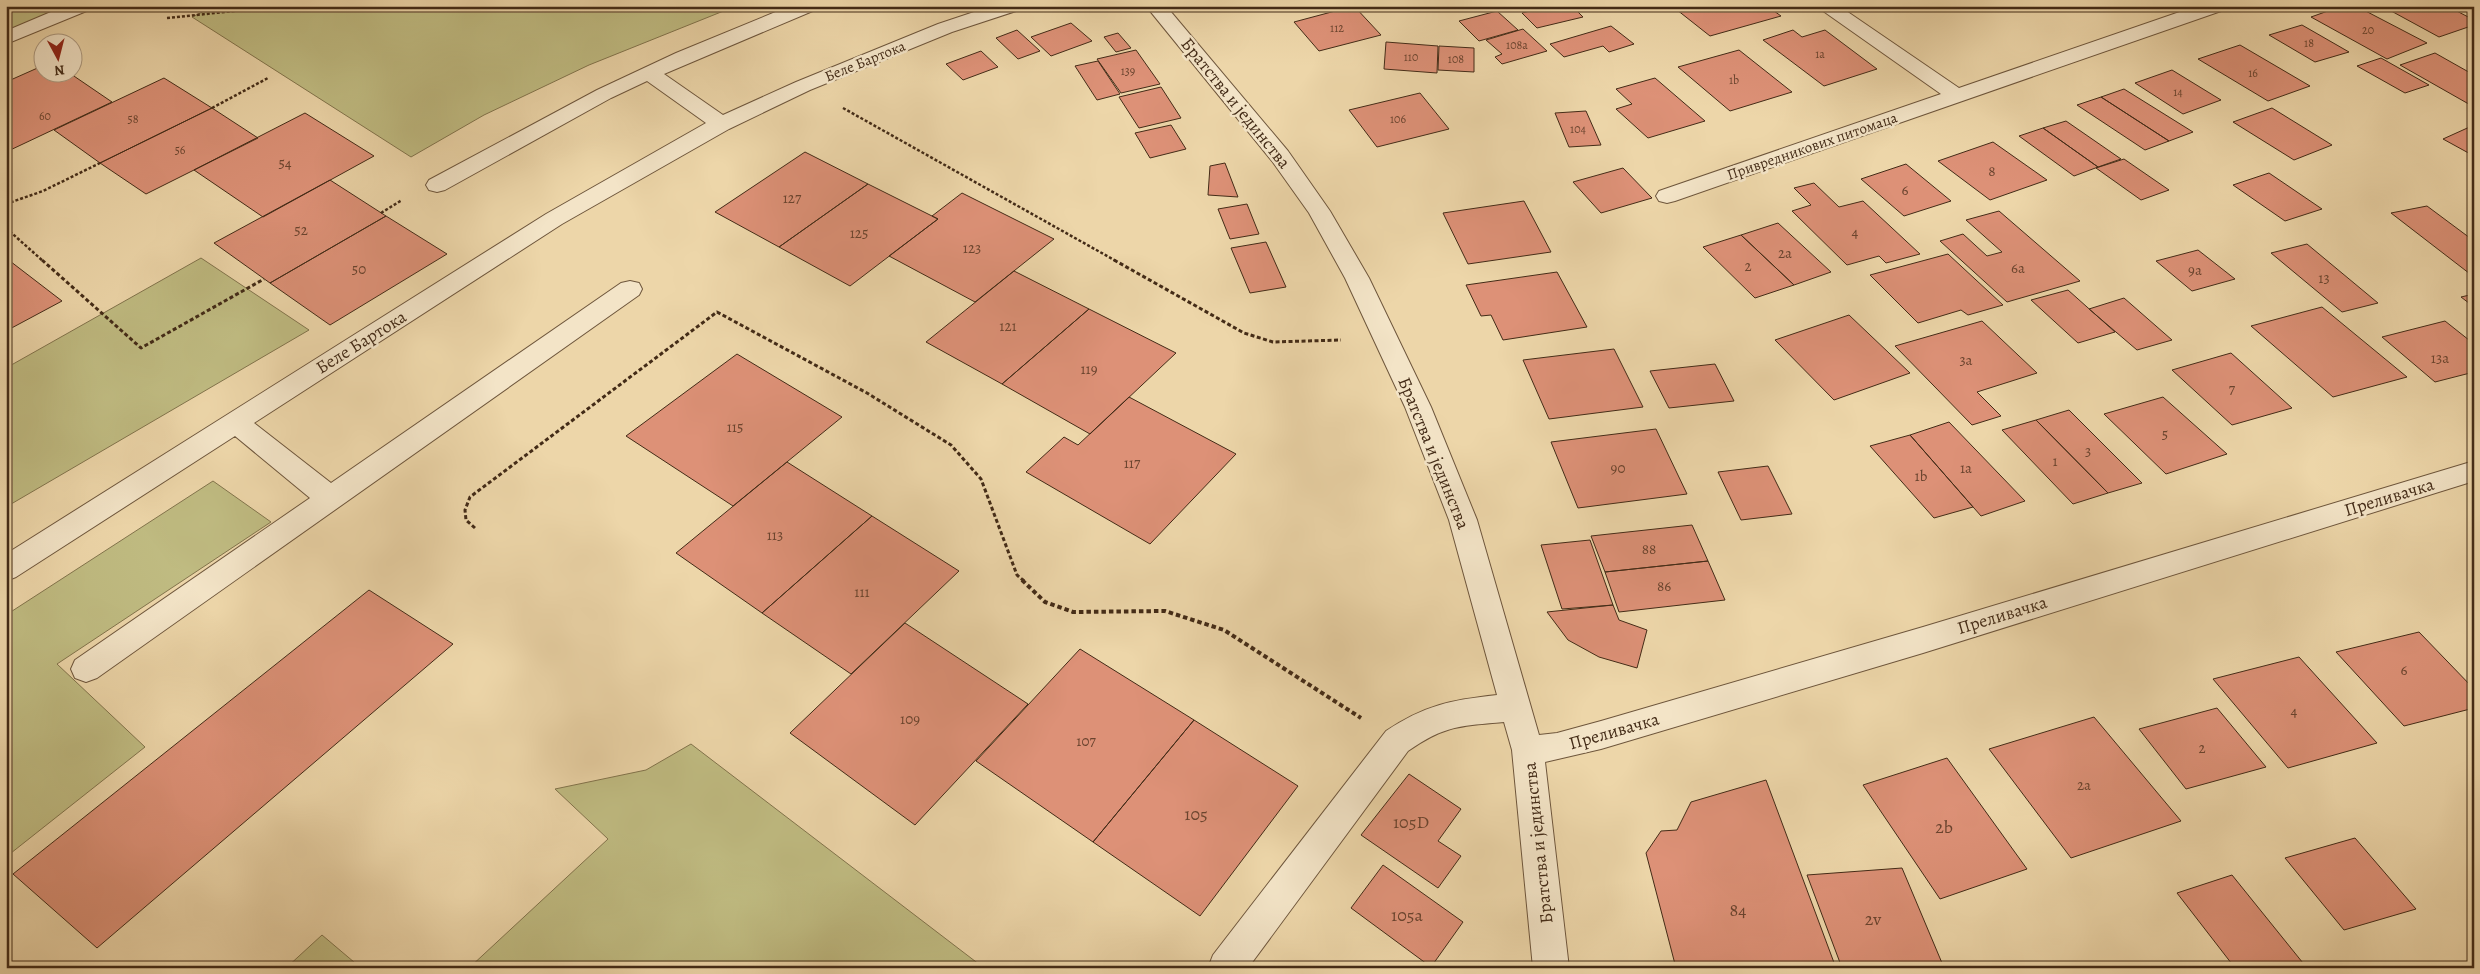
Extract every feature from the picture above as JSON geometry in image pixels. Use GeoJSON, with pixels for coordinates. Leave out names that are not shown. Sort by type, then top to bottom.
{"type":"FeatureCollection","features":[{"type":"Feature","properties":{"kind":"street"},"geometry":{"type":"LineString","coordinates":[[6,38],[82,6]]}},
{"type":"Feature","properties":{"kind":"street"},"geometry":{"type":"LineString","coordinates":[[437,185],[604,94],[808,6]]}},
{"type":"Feature","properties":{"kind":"street","name":"Беле Бартока"},"geometry":{"type":"LineString","coordinates":[[6,569],[554,219],[721,124],[803,86],[945,28],[1012,6]]}},
{"type":"Feature","properties":{"kind":"street","name":"Братства и јединства"},"geometry":{"type":"LineString","coordinates":[[1156,6],[1280,156],[1319,211],[1357,278],[1387,337],[1418,407],[1463,520],[1528,750],[1551,968]]}},
{"type":"Feature","properties":{"kind":"street"},"geometry":{"type":"LineString","coordinates":[[1826,6],[1957,96]]}},
{"type":"Feature","properties":{"kind":"street","name":"Привредникових питомаца"},"geometry":{"type":"LineString","coordinates":[[1667,196],[2217,6]]}},
{"type":"Feature","properties":{"kind":"street"},"geometry":{"type":"LineString","coordinates":[[649,73],[721,124]]}},
{"type":"Feature","properties":{"kind":"street"},"geometry":{"type":"LineString","coordinates":[[86,669],[630,289]]}},
{"type":"Feature","properties":{"kind":"street"},"geometry":{"type":"LineString","coordinates":[[235,422],[330,498]]}},
{"type":"Feature","properties":{"kind":"street","name":"Преливачка"},"geometry":{"type":"LineString","coordinates":[[1528,750],[1557,747],[1923,640],[2474,471]]}},
{"type":"Feature","properties":{"kind":"street"},"geometry":{"type":"LineString","coordinates":[[1226,968],[1397,741],[1422,724],[1455,713],[1516,707]]}},
{"type":"Feature","properties":{"kind":"path"},"geometry":{"type":"LineString","coordinates":[[167,18],[283,6]]}},
{"type":"Feature","properties":{"kind":"path"},"geometry":{"type":"LineString","coordinates":[[212,108],[268,78]]}},
{"type":"Feature","properties":{"kind":"path"},"geometry":{"type":"LineString","coordinates":[[803,86],[1244,333],[1273,342],[1300,343],[1387,337]]}},
{"type":"Feature","properties":{"kind":"path"},"geometry":{"type":"LineString","coordinates":[[6,204],[43,191],[100,162]]}},
{"type":"Feature","properties":{"kind":"path"},"geometry":{"type":"LineString","coordinates":[[6,228],[141,348],[264,279]]}},
{"type":"Feature","properties":{"kind":"path"},"geometry":{"type":"LineString","coordinates":[[475,528],[466,520],[465,510],[470,497],[717,312],[867,392],[951,445],[981,479],[1018,575],[1045,602],[1073,612],[1164,611],[1224,630],[1397,741]]}},
{"type":"Feature","properties":{"kind":"shaded area"},"geometry":{"type":"Polygon","coordinates":[[[6,6],[78,6],[6,38],[6,6]]]}},
{"type":"Feature","properties":{"kind":"shaded area"},"geometry":{"type":"Polygon","coordinates":[[[215,6],[736,6],[589,65],[484,115],[411,157],[192,17],[215,6]]]}},
{"type":"Feature","properties":{"kind":"shaded area"},"geometry":{"type":"Polygon","coordinates":[[[201,258],[309,330],[6,507],[6,368],[201,258]]]}},
{"type":"Feature","properties":{"kind":"shaded area"},"geometry":{"type":"Polygon","coordinates":[[[213,481],[271,522],[57,664],[145,747],[6,857],[6,615],[213,481]]]}},
{"type":"Feature","properties":{"kind":"shaded area"},"geometry":{"type":"Polygon","coordinates":[[[691,744],[984,968],[469,968],[608,839],[555,789],[646,770],[691,744]]]}},
{"type":"Feature","properties":{"kind":"shaded area"},"geometry":{"type":"Polygon","coordinates":[[[322,935],[361,968],[286,968],[322,935]]]}},
{"type":"Feature","properties":{"kind":"building"},"geometry":{"type":"Polygon","coordinates":[[[1354,6],[1381,35],[1319,51],[1294,22],[1354,6]]]}},
{"type":"Feature","properties":{"kind":"building"},"geometry":{"type":"Polygon","coordinates":[[[1550,6],[1572,6],[1583,17],[1537,28],[1522,13],[1550,6]]]}},
{"type":"Feature","properties":{"kind":"building"},"geometry":{"type":"Polygon","coordinates":[[[1672,6],[1767,6],[1781,16],[1710,36],[1672,6]]]}},
{"type":"Feature","properties":{"kind":"building"},"geometry":{"type":"Polygon","coordinates":[[[2342,6],[2356,6],[2427,43],[2387,59],[2311,17],[2342,6]]]}},
{"type":"Feature","properties":{"kind":"building"},"geometry":{"type":"Polygon","coordinates":[[[2382,6],[2447,6],[2474,20],[2474,25],[2439,37],[2382,6]]]}},
{"type":"Feature","properties":{"kind":"building"},"geometry":{"type":"Polygon","coordinates":[[[1497,11],[1518,30],[1479,41],[1459,21],[1497,11]]]}},
{"type":"Feature","properties":{"kind":"building"},"geometry":{"type":"Polygon","coordinates":[[[1071,23],[1092,41],[1051,56],[1031,37],[1071,23]]]}},
{"type":"Feature","properties":{"kind":"building"},"geometry":{"type":"Polygon","coordinates":[[[2302,25],[2349,52],[2315,62],[2269,35],[2302,25]]]}},
{"type":"Feature","properties":{"kind":"building"},"geometry":{"type":"Polygon","coordinates":[[[1611,26],[1634,44],[1609,52],[1603,46],[1564,57],[1550,44],[1611,26]]]}},
{"type":"Feature","properties":{"kind":"building"},"geometry":{"type":"Polygon","coordinates":[[[1523,29],[1547,51],[1502,64],[1495,57],[1502,54],[1486,40],[1523,29]]]}},
{"type":"Feature","properties":{"kind":"building"},"geometry":{"type":"Polygon","coordinates":[[[1017,30],[1040,51],[1018,59],[996,38],[1017,30]]]}},
{"type":"Feature","properties":{"kind":"building"},"geometry":{"type":"Polygon","coordinates":[[[1793,30],[1802,37],[1825,30],[1877,69],[1824,86],[1763,40],[1793,30]]]}},
{"type":"Feature","properties":{"kind":"building"},"geometry":{"type":"Polygon","coordinates":[[[1118,33],[1131,48],[1116,52],[1104,37],[1118,33]]]}},
{"type":"Feature","properties":{"kind":"building"},"geometry":{"type":"Polygon","coordinates":[[[1386,42],[1438,46],[1437,73],[1384,69],[1386,42]]]}},
{"type":"Feature","properties":{"kind":"building"},"geometry":{"type":"Polygon","coordinates":[[[2240,45],[2310,86],[2268,101],[2198,59],[2240,45]]]}},
{"type":"Feature","properties":{"kind":"building"},"geometry":{"type":"Polygon","coordinates":[[[1439,46],[1474,48],[1474,72],[1438,70],[1439,46]]]}},
{"type":"Feature","properties":{"kind":"building"},"geometry":{"type":"Polygon","coordinates":[[[1136,50],[1160,84],[1121,93],[1097,59],[1136,50]]]}},
{"type":"Feature","properties":{"kind":"building"},"geometry":{"type":"Polygon","coordinates":[[[1739,50],[1792,92],[1730,111],[1678,67],[1739,50]]]}},
{"type":"Feature","properties":{"kind":"building"},"geometry":{"type":"Polygon","coordinates":[[[981,51],[998,67],[963,80],[946,64],[981,51]]]}},
{"type":"Feature","properties":{"kind":"building"},"geometry":{"type":"Polygon","coordinates":[[[2435,53],[2474,75],[2474,107],[2400,65],[2435,53]]]}},
{"type":"Feature","properties":{"kind":"building"},"geometry":{"type":"Polygon","coordinates":[[[2381,58],[2429,85],[2405,93],[2357,66],[2381,58]]]}},
{"type":"Feature","properties":{"kind":"building"},"geometry":{"type":"Polygon","coordinates":[[[1098,61],[1120,94],[1097,100],[1075,66],[1098,61]]]}},
{"type":"Feature","properties":{"kind":"building"},"geometry":{"type":"Polygon","coordinates":[[[32,70],[32,82],[82,82],[112,102],[6,152],[6,82],[32,70]]]}},
{"type":"Feature","properties":{"kind":"building"},"geometry":{"type":"Polygon","coordinates":[[[2172,70],[2221,100],[2183,114],[2135,83],[2172,70]]]}},
{"type":"Feature","properties":{"kind":"building"},"geometry":{"type":"Polygon","coordinates":[[[164,78],[212,108],[100,163],[54,130],[164,78]]]}},
{"type":"Feature","properties":{"kind":"building"},"geometry":{"type":"Polygon","coordinates":[[[1655,78],[1705,121],[1648,138],[1616,109],[1632,104],[1616,89],[1655,78]]]}},
{"type":"Feature","properties":{"kind":"building"},"geometry":{"type":"Polygon","coordinates":[[[1161,87],[1181,118],[1139,128],[1119,97],[1161,87]]]}},
{"type":"Feature","properties":{"kind":"building"},"geometry":{"type":"Polygon","coordinates":[[[2124,89],[2193,132],[2169,141],[2101,97],[2124,89]]]}},
{"type":"Feature","properties":{"kind":"building"},"geometry":{"type":"Polygon","coordinates":[[[1420,93],[1449,129],[1377,147],[1349,110],[1420,93]]]}},
{"type":"Feature","properties":{"kind":"building"},"geometry":{"type":"Polygon","coordinates":[[[2101,97],[2169,141],[2145,150],[2077,105],[2101,97]]]}},
{"type":"Feature","properties":{"kind":"building"},"geometry":{"type":"Polygon","coordinates":[[[212,108],[258,138],[146,194],[100,163],[212,108]]]}},
{"type":"Feature","properties":{"kind":"building"},"geometry":{"type":"Polygon","coordinates":[[[2272,108],[2332,145],[2294,160],[2233,122],[2272,108]]]}},
{"type":"Feature","properties":{"kind":"building"},"geometry":{"type":"Polygon","coordinates":[[[1586,111],[1601,145],[1569,147],[1555,113],[1586,111]]]}},
{"type":"Feature","properties":{"kind":"building"},"geometry":{"type":"Polygon","coordinates":[[[305,113],[374,156],[263,217],[194,170],[305,113]]]}},
{"type":"Feature","properties":{"kind":"building"},"geometry":{"type":"Polygon","coordinates":[[[2066,121],[2121,159],[2098,167],[2043,128],[2066,121]]]}},
{"type":"Feature","properties":{"kind":"building"},"geometry":{"type":"Polygon","coordinates":[[[1171,125],[1186,149],[1150,158],[1135,133],[1171,125]]]}},
{"type":"Feature","properties":{"kind":"building"},"geometry":{"type":"Polygon","coordinates":[[[2474,125],[2474,156],[2443,139],[2474,125]]]}},
{"type":"Feature","properties":{"kind":"building"},"geometry":{"type":"Polygon","coordinates":[[[2043,128],[2098,167],[2074,176],[2019,136],[2043,128]]]}},
{"type":"Feature","properties":{"kind":"building"},"geometry":{"type":"Polygon","coordinates":[[[1993,142],[2047,180],[1990,200],[1938,161],[1993,142]]]}},
{"type":"Feature","properties":{"kind":"building"},"geometry":{"type":"Polygon","coordinates":[[[805,152],[868,184],[779,247],[715,212],[805,152]]]}},
{"type":"Feature","properties":{"kind":"building"},"geometry":{"type":"Polygon","coordinates":[[[2124,159],[2169,190],[2141,200],[2096,168],[2124,159]]]}},
{"type":"Feature","properties":{"kind":"building"},"geometry":{"type":"Polygon","coordinates":[[[1225,163],[1238,197],[1208,195],[1210,166],[1225,163]]]}},
{"type":"Feature","properties":{"kind":"building"},"geometry":{"type":"Polygon","coordinates":[[[1906,164],[1951,201],[1904,216],[1861,179],[1906,164]]]}},
{"type":"Feature","properties":{"kind":"building"},"geometry":{"type":"Polygon","coordinates":[[[1623,168],[1652,198],[1601,213],[1573,182],[1623,168]]]}},
{"type":"Feature","properties":{"kind":"building"},"geometry":{"type":"Polygon","coordinates":[[[2269,173],[2322,209],[2285,221],[2233,185],[2269,173]]]}},
{"type":"Feature","properties":{"kind":"building"},"geometry":{"type":"Polygon","coordinates":[[[330,180],[386,216],[270,283],[214,243],[330,180]]]}},
{"type":"Feature","properties":{"kind":"building"},"geometry":{"type":"Polygon","coordinates":[[[1814,183],[1839,207],[1863,201],[1920,254],[1886,263],[1879,256],[1847,265],[1792,211],[1811,205],[1794,188],[1814,183]]]}},
{"type":"Feature","properties":{"kind":"building"},"geometry":{"type":"Polygon","coordinates":[[[868,184],[938,219],[850,286],[779,247],[868,184]]]}},
{"type":"Feature","properties":{"kind":"building"},"geometry":{"type":"Polygon","coordinates":[[[962,193],[1054,239],[975,302],[889,256],[938,219],[932,216],[962,193]]]}},
{"type":"Feature","properties":{"kind":"building"},"geometry":{"type":"Polygon","coordinates":[[[1524,201],[1551,252],[1468,264],[1443,213],[1524,201]]]}},
{"type":"Feature","properties":{"kind":"building"},"geometry":{"type":"Polygon","coordinates":[[[1247,204],[1259,234],[1230,239],[1218,209],[1247,204]]]}},
{"type":"Feature","properties":{"kind":"building"},"geometry":{"type":"Polygon","coordinates":[[[2427,206],[2474,241],[2474,277],[2391,213],[2427,206]]]}},
{"type":"Feature","properties":{"kind":"building"},"geometry":{"type":"Polygon","coordinates":[[[1999,211],[2080,281],[2007,302],[1940,241],[1963,234],[1987,256],[2002,252],[1966,220],[1999,211]]]}},
{"type":"Feature","properties":{"kind":"building"},"geometry":{"type":"Polygon","coordinates":[[[386,216],[447,254],[330,325],[270,283],[386,216]]]}},
{"type":"Feature","properties":{"kind":"building"},"geometry":{"type":"Polygon","coordinates":[[[1778,223],[1831,272],[1794,285],[1741,235],[1778,223]]]}},
{"type":"Feature","properties":{"kind":"building"},"geometry":{"type":"Polygon","coordinates":[[[1741,235],[1794,285],[1755,298],[1703,247],[1741,235]]]}},
{"type":"Feature","properties":{"kind":"building"},"geometry":{"type":"Polygon","coordinates":[[[1266,242],[1286,287],[1250,293],[1231,248],[1266,242]]]}},
{"type":"Feature","properties":{"kind":"building"},"geometry":{"type":"Polygon","coordinates":[[[2307,244],[2378,303],[2342,312],[2271,253],[2307,244]]]}},
{"type":"Feature","properties":{"kind":"building"},"geometry":{"type":"Polygon","coordinates":[[[2198,250],[2235,279],[2192,291],[2156,261],[2198,250]]]}},
{"type":"Feature","properties":{"kind":"building"},"geometry":{"type":"Polygon","coordinates":[[[1948,254],[2003,305],[1968,315],[1961,310],[1918,323],[1870,275],[1948,254]]]}},
{"type":"Feature","properties":{"kind":"building"},"geometry":{"type":"Polygon","coordinates":[[[6,258],[62,301],[6,331],[6,258]]]}},
{"type":"Feature","properties":{"kind":"building"},"geometry":{"type":"Polygon","coordinates":[[[1014,271],[1089,309],[1002,384],[926,342],[1014,271]]]}},
{"type":"Feature","properties":{"kind":"building"},"geometry":{"type":"Polygon","coordinates":[[[1557,272],[1587,327],[1503,340],[1491,315],[1481,316],[1466,285],[1557,272]]]}},
{"type":"Feature","properties":{"kind":"building"},"geometry":{"type":"Polygon","coordinates":[[[2068,290],[2115,332],[2078,343],[2031,300],[2068,290]]]}},
{"type":"Feature","properties":{"kind":"building"},"geometry":{"type":"Polygon","coordinates":[[[2474,294],[2474,307],[2461,297],[2474,294]]]}},
{"type":"Feature","properties":{"kind":"building"},"geometry":{"type":"Polygon","coordinates":[[[2124,298],[2172,340],[2137,350],[2089,309],[2124,298]]]}},
{"type":"Feature","properties":{"kind":"building"},"geometry":{"type":"Polygon","coordinates":[[[2322,307],[2407,377],[2333,397],[2251,326],[2322,307]]]}},
{"type":"Feature","properties":{"kind":"building"},"geometry":{"type":"Polygon","coordinates":[[[1089,309],[1176,353],[1090,434],[1002,384],[1089,309]]]}},
{"type":"Feature","properties":{"kind":"building"},"geometry":{"type":"Polygon","coordinates":[[[1849,315],[1910,373],[1834,400],[1775,340],[1849,315]]]}},
{"type":"Feature","properties":{"kind":"building"},"geometry":{"type":"Polygon","coordinates":[[[1982,321],[2037,373],[1977,392],[2001,416],[1972,425],[1895,346],[1982,321]]]}},
{"type":"Feature","properties":{"kind":"building"},"geometry":{"type":"Polygon","coordinates":[[[2445,321],[2474,344],[2474,372],[2435,382],[2382,337],[2445,321]]]}},
{"type":"Feature","properties":{"kind":"building"},"geometry":{"type":"Polygon","coordinates":[[[1614,349],[1643,407],[1549,419],[1523,360],[1614,349]]]}},
{"type":"Feature","properties":{"kind":"building"},"geometry":{"type":"Polygon","coordinates":[[[2231,353],[2292,408],[2232,425],[2172,370],[2231,353]]]}},
{"type":"Feature","properties":{"kind":"building"},"geometry":{"type":"Polygon","coordinates":[[[737,354],[842,417],[733,506],[626,436],[737,354]]]}},
{"type":"Feature","properties":{"kind":"building"},"geometry":{"type":"Polygon","coordinates":[[[1715,364],[1734,401],[1669,408],[1650,371],[1715,364]]]}},
{"type":"Feature","properties":{"kind":"building"},"geometry":{"type":"Polygon","coordinates":[[[1129,397],[1236,454],[1150,544],[1026,472],[1064,437],[1078,445],[1129,397]]]}},
{"type":"Feature","properties":{"kind":"building"},"geometry":{"type":"Polygon","coordinates":[[[2163,397],[2227,454],[2166,474],[2104,414],[2163,397]]]}},
{"type":"Feature","properties":{"kind":"building"},"geometry":{"type":"Polygon","coordinates":[[[2069,410],[2142,483],[2108,493],[2036,420],[2069,410]]]}},
{"type":"Feature","properties":{"kind":"building"},"geometry":{"type":"Polygon","coordinates":[[[2036,420],[2108,493],[2073,504],[2002,430],[2036,420]]]}},
{"type":"Feature","properties":{"kind":"building"},"geometry":{"type":"Polygon","coordinates":[[[1949,422],[2025,501],[1981,516],[1910,435],[1949,422]]]}},
{"type":"Feature","properties":{"kind":"building"},"geometry":{"type":"Polygon","coordinates":[[[1656,429],[1687,494],[1578,508],[1551,442],[1656,429]]]}},
{"type":"Feature","properties":{"kind":"building"},"geometry":{"type":"Polygon","coordinates":[[[1910,435],[1973,507],[1934,518],[1870,446],[1910,435]]]}},
{"type":"Feature","properties":{"kind":"building"},"geometry":{"type":"Polygon","coordinates":[[[787,462],[872,516],[762,613],[676,553],[787,462]]]}},
{"type":"Feature","properties":{"kind":"building"},"geometry":{"type":"Polygon","coordinates":[[[1768,466],[1792,514],[1741,520],[1718,472],[1768,466]]]}},
{"type":"Feature","properties":{"kind":"building"},"geometry":{"type":"Polygon","coordinates":[[[872,516],[959,571],[851,674],[762,613],[872,516]]]}},
{"type":"Feature","properties":{"kind":"building"},"geometry":{"type":"Polygon","coordinates":[[[1692,525],[1708,561],[1605,572],[1591,536],[1692,525]]]}},
{"type":"Feature","properties":{"kind":"building"},"geometry":{"type":"Polygon","coordinates":[[[1590,540],[1613,605],[1562,609],[1541,545],[1590,540]]]}},
{"type":"Feature","properties":{"kind":"building"},"geometry":{"type":"Polygon","coordinates":[[[1708,561],[1725,600],[1619,612],[1605,572],[1708,561]]]}},
{"type":"Feature","properties":{"kind":"building"},"geometry":{"type":"Polygon","coordinates":[[[369,590],[453,644],[97,948],[13,874],[369,590]]]}},
{"type":"Feature","properties":{"kind":"building"},"geometry":{"type":"Polygon","coordinates":[[[1613,605],[1619,620],[1647,630],[1637,668],[1599,657],[1568,640],[1547,612],[1613,605]]]}},
{"type":"Feature","properties":{"kind":"building"},"geometry":{"type":"Polygon","coordinates":[[[905,623],[1028,704],[915,825],[790,733],[905,623]]]}},
{"type":"Feature","properties":{"kind":"building"},"geometry":{"type":"Polygon","coordinates":[[[2419,632],[2474,689],[2474,708],[2404,726],[2336,652],[2419,632]]]}},
{"type":"Feature","properties":{"kind":"building"},"geometry":{"type":"Polygon","coordinates":[[[1080,649],[1194,720],[1093,842],[976,761],[1080,649]]]}},
{"type":"Feature","properties":{"kind":"building"},"geometry":{"type":"Polygon","coordinates":[[[2299,657],[2377,743],[2288,768],[2213,679],[2299,657]]]}},
{"type":"Feature","properties":{"kind":"building"},"geometry":{"type":"Polygon","coordinates":[[[2217,708],[2266,767],[2186,789],[2139,729],[2217,708]]]}},
{"type":"Feature","properties":{"kind":"building"},"geometry":{"type":"Polygon","coordinates":[[[2094,717],[2181,821],[2071,858],[1989,749],[2094,717]]]}},
{"type":"Feature","properties":{"kind":"building"},"geometry":{"type":"Polygon","coordinates":[[[1194,720],[1298,786],[1200,916],[1093,842],[1194,720]]]}},
{"type":"Feature","properties":{"kind":"building"},"geometry":{"type":"Polygon","coordinates":[[[1947,758],[2027,869],[1940,899],[1863,785],[1947,758]]]}},
{"type":"Feature","properties":{"kind":"building"},"geometry":{"type":"Polygon","coordinates":[[[1409,774],[1461,809],[1438,841],[1461,856],[1438,888],[1361,835],[1409,774]]]}},
{"type":"Feature","properties":{"kind":"building"},"geometry":{"type":"Polygon","coordinates":[[[1766,780],[1836,968],[1676,968],[1646,853],[1661,831],[1677,830],[1691,802],[1766,780]]]}},
{"type":"Feature","properties":{"kind":"building"},"geometry":{"type":"Polygon","coordinates":[[[2355,838],[2416,909],[2344,930],[2285,858],[2355,838]]]}},
{"type":"Feature","properties":{"kind":"building"},"geometry":{"type":"Polygon","coordinates":[[[1383,865],[1463,922],[1431,967],[1351,908],[1383,865]]]}},
{"type":"Feature","properties":{"kind":"building"},"geometry":{"type":"Polygon","coordinates":[[[1902,868],[1942,963],[1890,968],[1842,968],[1807,875],[1902,868]]]}},
{"type":"Feature","properties":{"kind":"building"},"geometry":{"type":"Polygon","coordinates":[[[2232,875],[2307,968],[2235,968],[2177,893],[2232,875]]]}}]}
